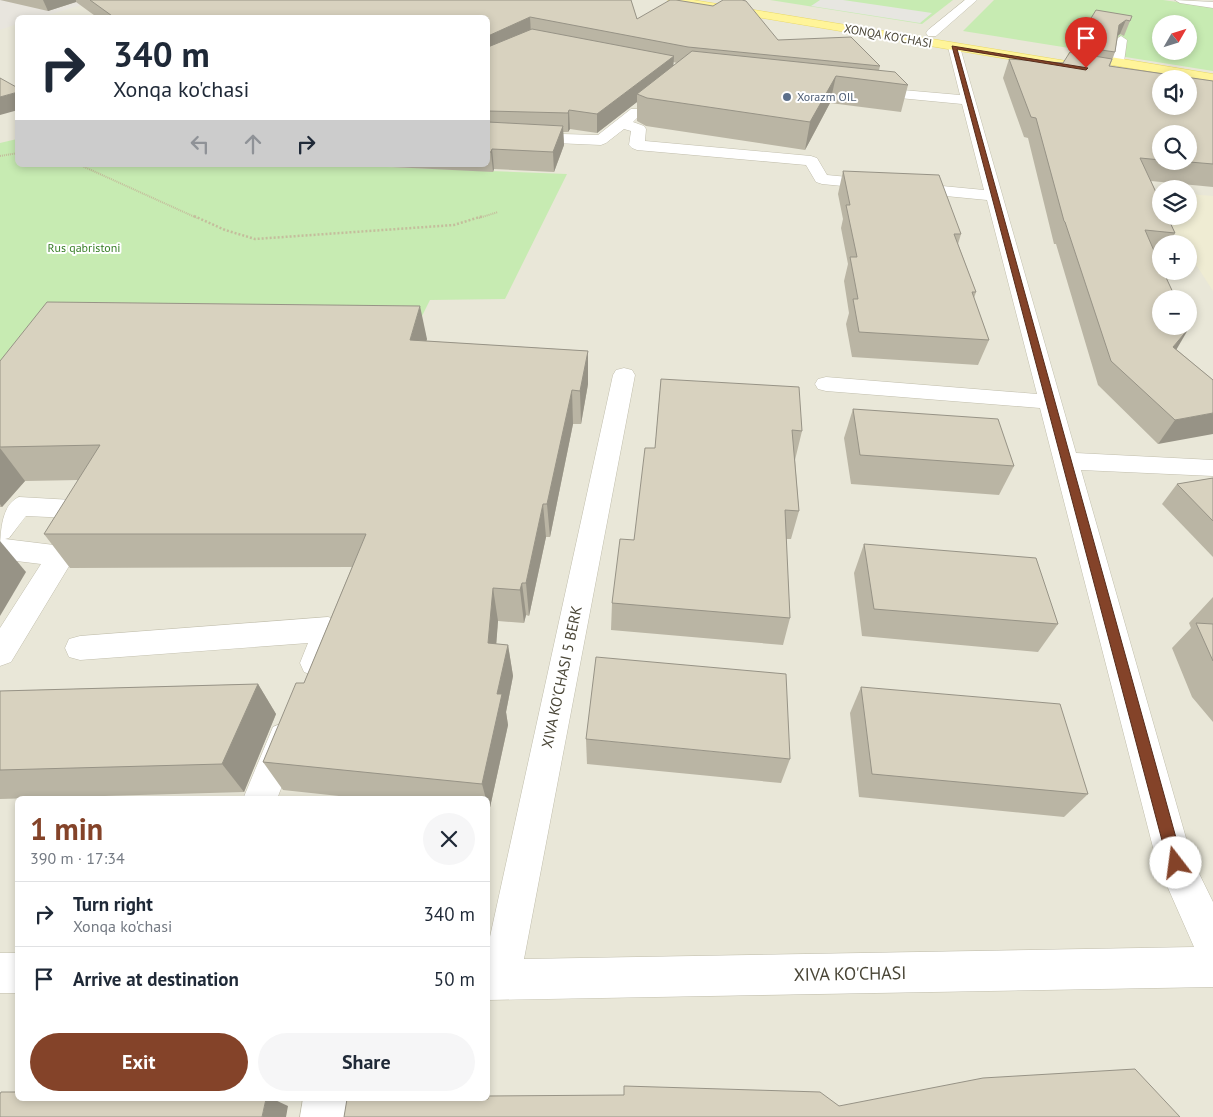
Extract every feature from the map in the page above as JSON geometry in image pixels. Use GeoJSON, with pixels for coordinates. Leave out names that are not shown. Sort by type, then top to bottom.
{"type":"FeatureCollection","features":[{"type":"Feature","properties":{"kind":"main road","name":"XONQA KO'CHASI"},"geometry":{"type":"LineString","coordinates":[[673,0],[1152,80]]}},
{"type":"Feature","properties":{"kind":"main road","name":"XONQA KO'CHASI"},"geometry":{"type":"LineString","coordinates":[[729,0],[1213,78]]}},
{"type":"Feature","properties":{"kind":"main road"},"geometry":{"type":"LineString","coordinates":[[1197,86],[1213,89]]}},
{"type":"Feature","properties":{"kind":"street"},"geometry":{"type":"LineString","coordinates":[[932,33],[972,0]]}},
{"type":"Feature","properties":{"kind":"street"},"geometry":{"type":"LineString","coordinates":[[1180,0],[1213,5]]}},
{"type":"Feature","properties":{"kind":"street"},"geometry":{"type":"LineString","coordinates":[[1118,62],[1121,40]]}},
{"type":"Feature","properties":{"kind":"street"},"geometry":{"type":"LineString","coordinates":[[954,47],[1176,863],[1213,945]]}},
{"type":"Feature","properties":{"kind":"street"},"geometry":{"type":"LineString","coordinates":[[859,90],[968,100]]}},
{"type":"Feature","properties":{"kind":"street"},"geometry":{"type":"LineString","coordinates":[[490,136],[601,140],[644,106]]}},
{"type":"Feature","properties":{"kind":"street"},"geometry":{"type":"LineString","coordinates":[[622,123],[639,129],[637,145],[812,160],[822,179],[994,196]]}},
{"type":"Feature","properties":{"kind":"street","name":"XIVA KO'CHASI 5 BERK"},"geometry":{"type":"LineString","coordinates":[[494,980],[624,375]]}},
{"type":"Feature","properties":{"kind":"street"},"geometry":{"type":"LineString","coordinates":[[826,384],[1050,402]]}},
{"type":"Feature","properties":{"kind":"street"},"geometry":{"type":"LineString","coordinates":[[1066,461],[1213,468]]}},
{"type":"Feature","properties":{"kind":"street"},"geometry":{"type":"LineString","coordinates":[[0,531],[19,506],[90,510],[0,653]]}},
{"type":"Feature","properties":{"kind":"street"},"geometry":{"type":"LineString","coordinates":[[0,550],[61,556]]}},
{"type":"Feature","properties":{"kind":"street"},"geometry":{"type":"LineString","coordinates":[[80,648],[328,629],[261,796]]}},
{"type":"Feature","properties":{"kind":"street","name":"XIVA KO'CHASI"},"geometry":{"type":"LineString","coordinates":[[494,980],[1213,967]]}},
{"type":"Feature","properties":{"kind":"street"},"geometry":{"type":"LineString","coordinates":[[0,973],[15,973]]}},
{"type":"Feature","properties":{"kind":"street"},"geometry":{"type":"LineString","coordinates":[[322,1117],[325,1101]]}},
{"type":"Feature","properties":{"kind":"path"},"geometry":{"type":"LineString","coordinates":[[0,156],[15,154]]}},
{"type":"Feature","properties":{"kind":"path"},"geometry":{"type":"LineString","coordinates":[[84,167],[225,230],[255,239],[454,225],[498,212]]}},
{"type":"Feature","properties":{"kind":"shaded area"},"geometry":{"type":"Polygon","coordinates":[[[0,0],[1213,0],[1213,1117],[0,1117],[0,0]]]}},
{"type":"Feature","properties":{"kind":"shaded area"},"geometry":{"type":"Polygon","coordinates":[[[0,0],[99,0],[48,15],[15,15],[15,25],[0,30],[0,0]]]}},
{"type":"Feature","properties":{"kind":"shaded area"},"geometry":{"type":"Polygon","coordinates":[[[820,0],[843,0],[932,13],[920,23],[811,6],[820,0]]]}},
{"type":"Feature","properties":{"kind":"shaded area"},"geometry":{"type":"Polygon","coordinates":[[[1197,195],[1213,196],[1213,291],[1197,266],[1197,235],[1176,235],[1170,225],[1197,225],[1197,195]]]}},
{"type":"Feature","properties":{"kind":"green space"},"geometry":{"type":"Polygon","coordinates":[[[770,0],[953,0],[922,24],[770,0]]]}},
{"type":"Feature","properties":{"kind":"green space"},"geometry":{"type":"Polygon","coordinates":[[[994,0],[1163,0],[1213,7],[1213,71],[963,31],[994,0]]]}},
{"type":"Feature","properties":{"kind":"green space","name":"Rus qabristoni"},"geometry":{"type":"Polygon","coordinates":[[[15,139],[15,167],[387,167],[567,174],[505,299],[430,300],[416,328],[0,417],[0,143],[15,139]]]}},
{"type":"Feature","properties":{"kind":"building"},"geometry":{"type":"Polygon","coordinates":[[[90,0],[631,0],[637,19],[670,0],[713,6],[723,0],[742,0],[746,1],[778,40],[851,37],[880,66],[688,47],[530,17],[490,35],[490,15],[111,15],[90,0]]]}},
{"type":"Feature","properties":{"kind":"building"},"geometry":{"type":"Polygon","coordinates":[[[1096,10],[1132,16],[1130,21],[1126,20],[1119,25],[1115,52],[1074,46],[1096,10]]]}},
{"type":"Feature","properties":{"kind":"building"},"geometry":{"type":"Polygon","coordinates":[[[532,29],[674,56],[597,114],[569,110],[568,113],[490,111],[490,46],[532,29]]]}},
{"type":"Feature","properties":{"kind":"building"},"geometry":{"type":"Polygon","coordinates":[[[692,51],[895,72],[908,85],[836,76],[810,122],[647,98],[637,94],[692,51]]]}},
{"type":"Feature","properties":{"kind":"building"},"geometry":{"type":"Polygon","coordinates":[[[1070,52],[1112,59],[1109,66],[1152,72],[1152,115],[1197,115],[1197,79],[1213,81],[1213,164],[1197,163],[1197,125],[1152,125],[1152,159],[1140,158],[1152,184],[1152,225],[1171,225],[1175,233],[1145,230],[1152,246],[1152,280],[1167,280],[1172,290],[1152,290],[1152,335],[1183,335],[1173,347],[1213,380],[1213,413],[1175,420],[1111,361],[1064,221],[1036,118],[1031,117],[1009,59],[1063,63],[1070,52]]]}},
{"type":"Feature","properties":{"kind":"building"},"geometry":{"type":"Polygon","coordinates":[[[0,78],[15,86],[15,93],[0,97],[0,78]]]}},
{"type":"Feature","properties":{"kind":"building"},"geometry":{"type":"Polygon","coordinates":[[[490,122],[563,126],[553,152],[492,149],[491,152],[490,122]]]}},
{"type":"Feature","properties":{"kind":"building"},"geometry":{"type":"Polygon","coordinates":[[[843,171],[939,175],[961,234],[954,234],[976,292],[972,292],[989,340],[859,332],[853,299],[858,299],[850,257],[857,257],[846,205],[850,205],[843,171]]]}},
{"type":"Feature","properties":{"kind":"building"},"geometry":{"type":"Polygon","coordinates":[[[47,302],[420,306],[410,340],[588,351],[580,391],[572,390],[547,504],[543,504],[526,583],[522,583],[520,590],[493,588],[488,643],[508,645],[497,694],[502,694],[482,784],[263,762],[296,683],[304,683],[366,534],[44,534],[100,445],[0,447],[0,361],[47,302]]]}},
{"type":"Feature","properties":{"kind":"building"},"geometry":{"type":"Polygon","coordinates":[[[661,379],[799,387],[802,431],[792,430],[799,511],[785,510],[790,618],[612,603],[620,539],[634,540],[645,448],[655,448],[661,379]]]}},
{"type":"Feature","properties":{"kind":"building"},"geometry":{"type":"Polygon","coordinates":[[[853,409],[998,419],[1014,466],[860,455],[853,409]]]}},
{"type":"Feature","properties":{"kind":"building"},"geometry":{"type":"Polygon","coordinates":[[[1213,478],[1213,521],[1177,484],[1213,478]]]}},
{"type":"Feature","properties":{"kind":"building"},"geometry":{"type":"Polygon","coordinates":[[[864,544],[1036,558],[1058,624],[874,609],[864,544]]]}},
{"type":"Feature","properties":{"kind":"building"},"geometry":{"type":"Polygon","coordinates":[[[1196,623],[1213,624],[1213,661],[1196,623]]]}},
{"type":"Feature","properties":{"kind":"building"},"geometry":{"type":"Polygon","coordinates":[[[596,657],[786,674],[790,759],[586,739],[596,657]]]}},
{"type":"Feature","properties":{"kind":"building"},"geometry":{"type":"Polygon","coordinates":[[[258,684],[222,764],[0,770],[0,691],[258,684]]]}},
{"type":"Feature","properties":{"kind":"building"},"geometry":{"type":"Polygon","coordinates":[[[861,687],[1060,704],[1088,794],[872,774],[861,687]]]}},
{"type":"Feature","properties":{"kind":"building"},"geometry":{"type":"Polygon","coordinates":[[[1135,1069],[1180,1117],[344,1117],[347,1101],[490,1101],[490,1096],[624,1095],[624,1086],[820,1092],[839,1106],[983,1078],[1135,1069]]]}},
{"type":"Feature","properties":{"kind":"building"},"geometry":{"type":"Polygon","coordinates":[[[1,1092],[15,1092],[15,1101],[266,1101],[262,1117],[0,1117],[1,1092]]]}},
{"type":"Feature","properties":{"kind":"place","name":"Xorazm OIL"},"geometry":{"type":"Point","coordinates":[787,97]}},
{"type":"Feature","properties":{"kind":"route"},"geometry":{"type":"LineString","coordinates":[[1086,68],[954,47],[1176,863]]}}]}
